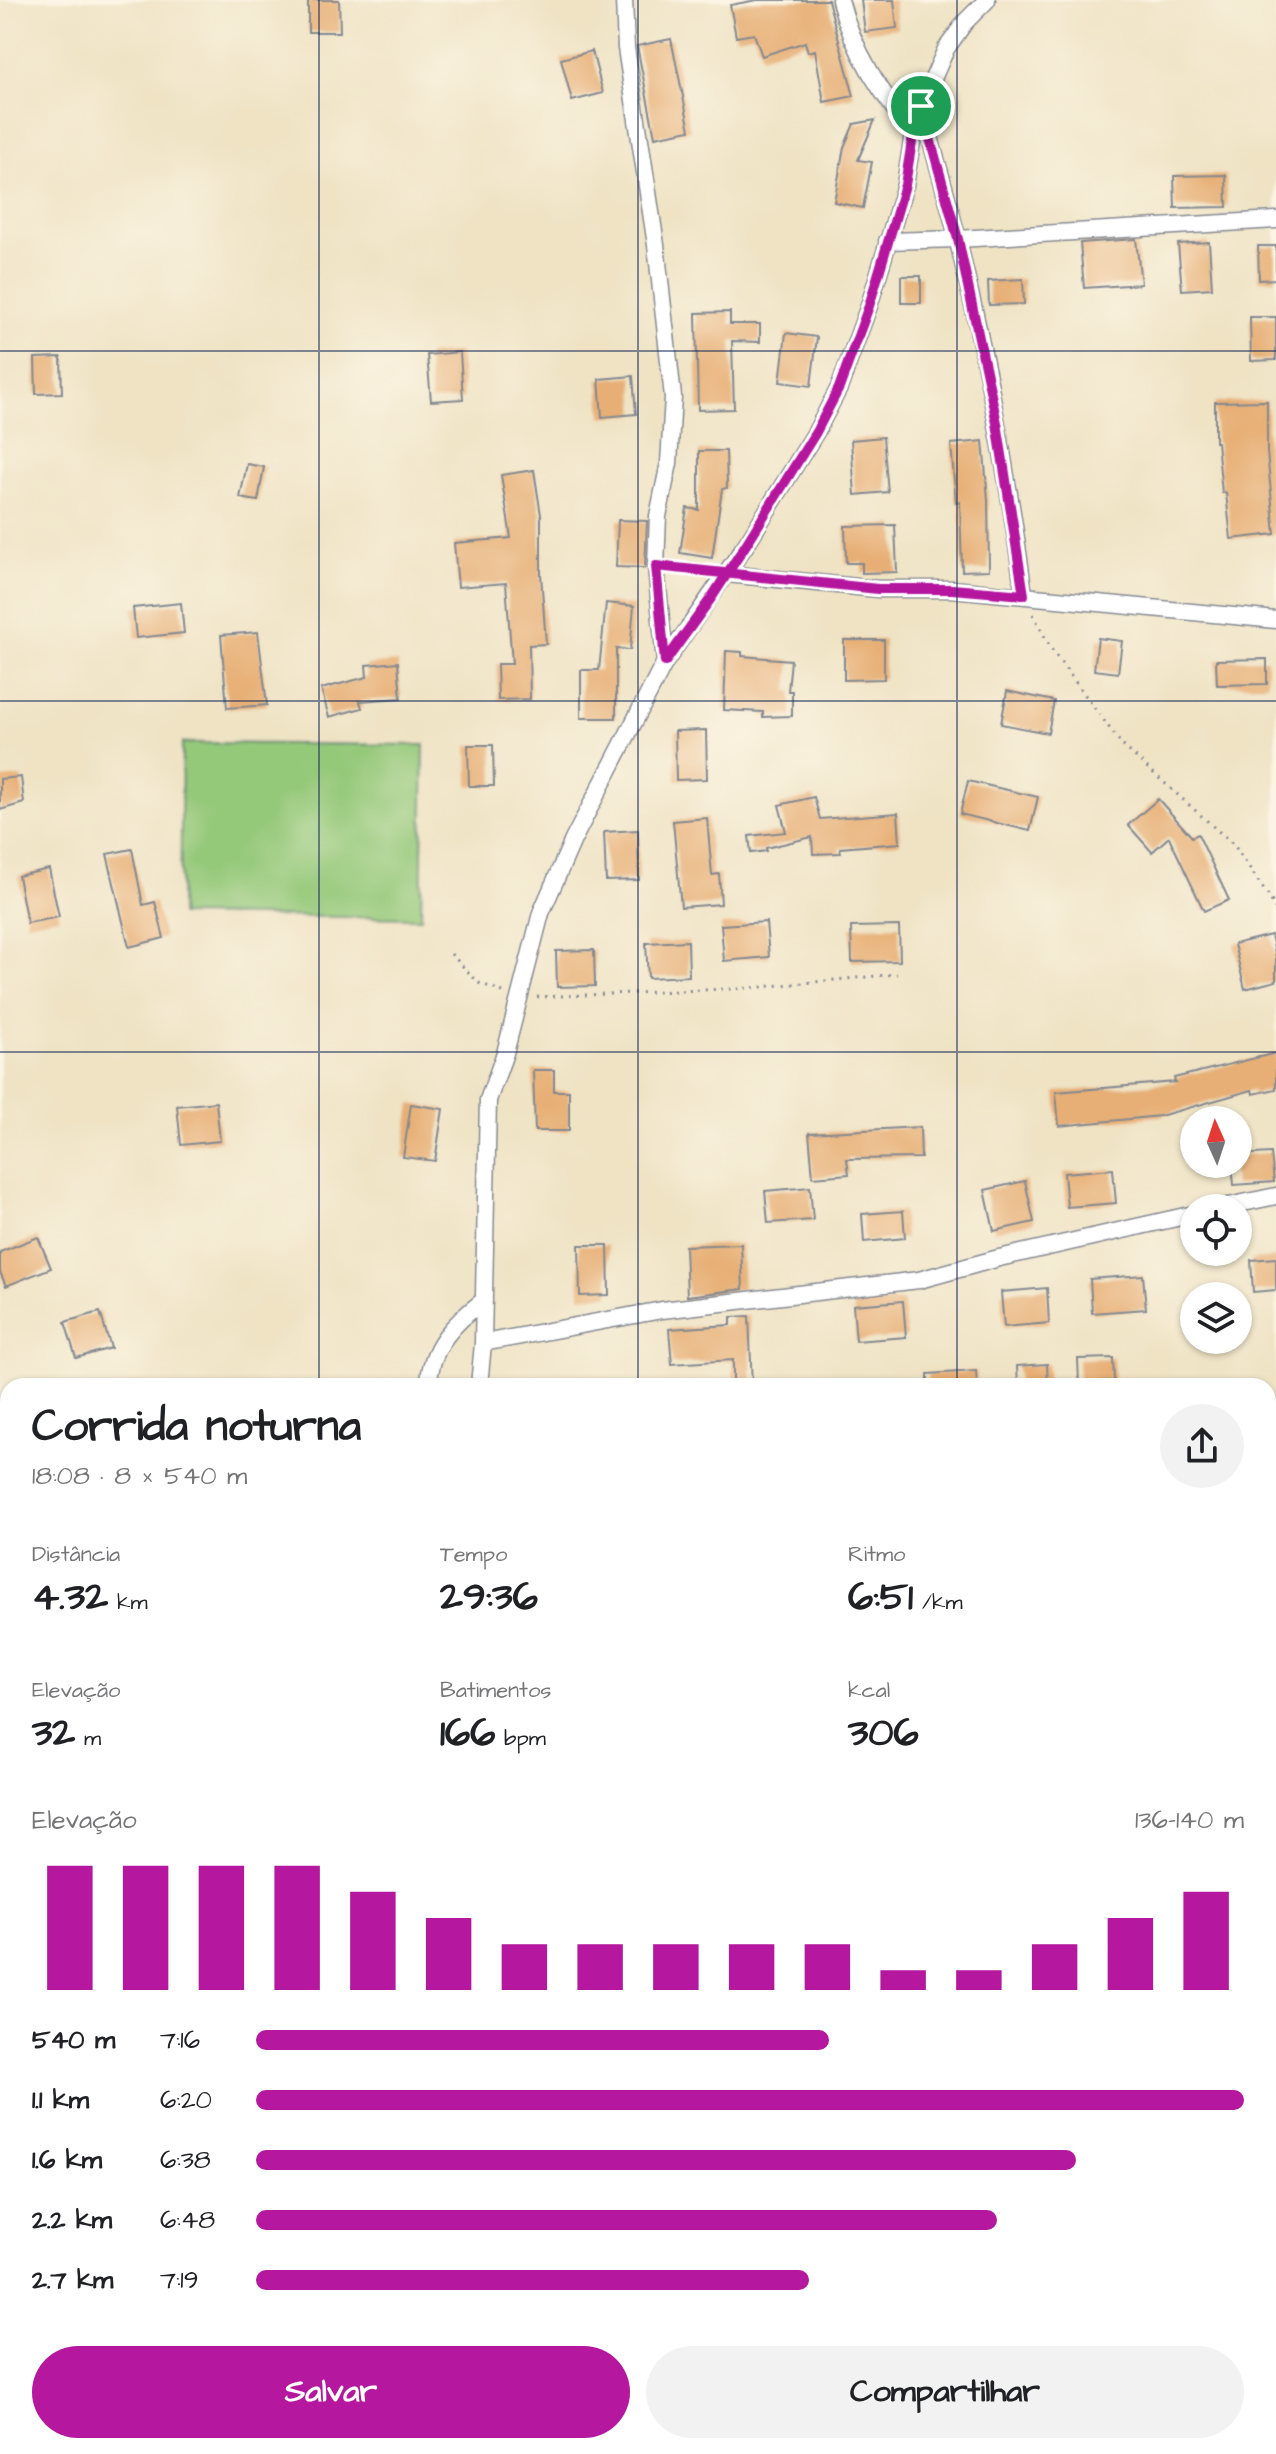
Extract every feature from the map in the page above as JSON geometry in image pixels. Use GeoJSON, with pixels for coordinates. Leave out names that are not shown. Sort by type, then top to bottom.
{"type":"FeatureCollection","features":[{"type":"Feature","properties":{"kind":"street"},"geometry":{"type":"LineString","coordinates":[[624,0],[626,48],[656,245],[673,397],[669,463],[658,516],[656,566],[665,662]]}},
{"type":"Feature","properties":{"kind":"street"},"geometry":{"type":"LineString","coordinates":[[840,0],[858,53],[913,135]]}},
{"type":"Feature","properties":{"kind":"street"},"geometry":{"type":"LineString","coordinates":[[480,1378],[488,1100],[505,1053],[541,913],[573,840],[665,662],[727,574],[816,432],[839,388],[869,306],[905,185],[921,106],[946,49],[965,22],[987,0]]}},
{"type":"Feature","properties":{"kind":"street"},"geometry":{"type":"LineString","coordinates":[[921,106],[958,239],[997,423],[1024,595]]}},
{"type":"Feature","properties":{"kind":"street"},"geometry":{"type":"LineString","coordinates":[[887,241],[1276,220]]}},
{"type":"Feature","properties":{"kind":"street"},"geometry":{"type":"LineString","coordinates":[[727,574],[878,589],[952,589],[1024,595],[1276,620]]}},
{"type":"Feature","properties":{"kind":"street"},"geometry":{"type":"LineString","coordinates":[[1252,1201],[1276,1196]]}},
{"type":"Feature","properties":{"kind":"street"},"geometry":{"type":"LineString","coordinates":[[483,1343],[662,1310],[919,1280],[999,1258],[1180,1217]]}},
{"type":"Feature","properties":{"kind":"street"},"geometry":{"type":"LineString","coordinates":[[429,1378],[436,1352],[448,1332],[460,1318],[484,1300]]}},
{"type":"Feature","properties":{"kind":"path"},"geometry":{"type":"LineString","coordinates":[[656,566],[727,574]]}},
{"type":"Feature","properties":{"kind":"path"},"geometry":{"type":"LineString","coordinates":[[1024,595],[1051,649],[1122,745],[1234,845],[1276,911]]}},
{"type":"Feature","properties":{"kind":"path"},"geometry":{"type":"LineString","coordinates":[[451,954],[479,983],[520,998],[751,988],[897,974]]}},
{"type":"Feature","properties":{"kind":"green space"},"geometry":{"type":"Polygon","coordinates":[[[182,743],[424,745],[421,918],[180,915],[182,743]]]}},
{"type":"Feature","properties":{"kind":"building"},"geometry":{"type":"Polygon","coordinates":[[[308,0],[339,0],[340,32],[308,32],[308,0]]]}},
{"type":"Feature","properties":{"kind":"building"},"geometry":{"type":"Polygon","coordinates":[[[757,0],[828,0],[854,96],[824,102],[815,50],[808,52],[805,42],[762,56],[754,34],[736,37],[730,5],[757,0]]]}},
{"type":"Feature","properties":{"kind":"building"},"geometry":{"type":"Polygon","coordinates":[[[861,0],[894,0],[897,28],[865,32],[861,0]]]}},
{"type":"Feature","properties":{"kind":"building"},"geometry":{"type":"Polygon","coordinates":[[[671,39],[690,130],[655,137],[637,46],[671,39]]]}},
{"type":"Feature","properties":{"kind":"building"},"geometry":{"type":"Polygon","coordinates":[[[592,51],[603,93],[572,101],[561,59],[592,51]]]}},
{"type":"Feature","properties":{"kind":"building"},"geometry":{"type":"Polygon","coordinates":[[[875,120],[858,160],[872,162],[863,208],[834,202],[844,147],[854,124],[875,120]]]}},
{"type":"Feature","properties":{"kind":"building"},"geometry":{"type":"Polygon","coordinates":[[[1226,175],[1227,207],[1175,208],[1174,176],[1226,175]]]}},
{"type":"Feature","properties":{"kind":"building"},"geometry":{"type":"Polygon","coordinates":[[[1136,239],[1141,284],[1084,288],[1080,243],[1136,239]]]}},
{"type":"Feature","properties":{"kind":"building"},"geometry":{"type":"Polygon","coordinates":[[[1209,242],[1212,288],[1182,290],[1178,244],[1209,242]]]}},
{"type":"Feature","properties":{"kind":"building"},"geometry":{"type":"Polygon","coordinates":[[[1258,246],[1276,246],[1276,279],[1259,280],[1258,246]]]}},
{"type":"Feature","properties":{"kind":"building"},"geometry":{"type":"Polygon","coordinates":[[[901,276],[921,276],[921,303],[901,303],[901,276]]]}},
{"type":"Feature","properties":{"kind":"building"},"geometry":{"type":"Polygon","coordinates":[[[1023,279],[1024,304],[989,305],[988,281],[1023,279]]]}},
{"type":"Feature","properties":{"kind":"building"},"geometry":{"type":"Polygon","coordinates":[[[730,312],[730,324],[760,324],[760,342],[732,341],[734,409],[698,410],[696,313],[730,312]]]}},
{"type":"Feature","properties":{"kind":"building"},"geometry":{"type":"Polygon","coordinates":[[[1250,317],[1276,317],[1276,360],[1251,361],[1250,317]]]}},
{"type":"Feature","properties":{"kind":"building"},"geometry":{"type":"Polygon","coordinates":[[[786,333],[817,337],[811,386],[780,382],[786,333]]]}},
{"type":"Feature","properties":{"kind":"building"},"geometry":{"type":"Polygon","coordinates":[[[460,352],[463,399],[431,401],[427,355],[460,352]]]}},
{"type":"Feature","properties":{"kind":"building"},"geometry":{"type":"Polygon","coordinates":[[[61,357],[62,393],[36,394],[35,358],[61,357]]]}},
{"type":"Feature","properties":{"kind":"building"},"geometry":{"type":"Polygon","coordinates":[[[633,376],[636,414],[602,417],[599,379],[633,376]]]}},
{"type":"Feature","properties":{"kind":"building"},"geometry":{"type":"Polygon","coordinates":[[[1267,401],[1267,452],[1275,534],[1231,539],[1226,493],[1222,493],[1215,442],[1215,402],[1267,401]]]}},
{"type":"Feature","properties":{"kind":"building"},"geometry":{"type":"Polygon","coordinates":[[[883,437],[888,492],[855,495],[851,440],[883,437]]]}},
{"type":"Feature","properties":{"kind":"building"},"geometry":{"type":"Polygon","coordinates":[[[983,441],[989,570],[962,571],[960,502],[956,503],[951,444],[983,441]]]}},
{"type":"Feature","properties":{"kind":"building"},"geometry":{"type":"Polygon","coordinates":[[[699,451],[726,451],[727,488],[722,489],[712,558],[680,553],[687,508],[699,510],[699,451]]]}},
{"type":"Feature","properties":{"kind":"building"},"geometry":{"type":"Polygon","coordinates":[[[247,464],[264,467],[258,501],[240,498],[247,464]]]}},
{"type":"Feature","properties":{"kind":"building"},"geometry":{"type":"Polygon","coordinates":[[[534,470],[541,515],[546,644],[529,645],[530,699],[498,700],[497,664],[512,664],[506,583],[458,587],[454,543],[511,538],[501,475],[534,470]]]}},
{"type":"Feature","properties":{"kind":"building"},"geometry":{"type":"Polygon","coordinates":[[[618,520],[647,521],[645,568],[616,567],[618,520]]]}},
{"type":"Feature","properties":{"kind":"building"},"geometry":{"type":"Polygon","coordinates":[[[895,525],[897,572],[862,573],[862,563],[846,563],[845,526],[895,525]]]}},
{"type":"Feature","properties":{"kind":"building"},"geometry":{"type":"Polygon","coordinates":[[[181,603],[184,633],[136,638],[133,608],[181,603]]]}},
{"type":"Feature","properties":{"kind":"building"},"geometry":{"type":"Polygon","coordinates":[[[606,603],[634,606],[630,650],[616,649],[616,718],[581,718],[581,670],[599,670],[606,603]]]}},
{"type":"Feature","properties":{"kind":"building"},"geometry":{"type":"Polygon","coordinates":[[[258,632],[267,705],[227,708],[221,635],[258,632]]]}},
{"type":"Feature","properties":{"kind":"building"},"geometry":{"type":"Polygon","coordinates":[[[1098,638],[1122,641],[1118,673],[1094,670],[1098,638]]]}},
{"type":"Feature","properties":{"kind":"building"},"geometry":{"type":"Polygon","coordinates":[[[844,640],[884,640],[884,679],[844,680],[844,640]]]}},
{"type":"Feature","properties":{"kind":"building"},"geometry":{"type":"Polygon","coordinates":[[[726,651],[742,652],[742,656],[791,660],[788,691],[792,691],[792,716],[763,717],[763,712],[724,710],[726,651]]]}},
{"type":"Feature","properties":{"kind":"building"},"geometry":{"type":"Polygon","coordinates":[[[1267,659],[1267,684],[1217,685],[1216,660],[1267,659]]]}},
{"type":"Feature","properties":{"kind":"building"},"geometry":{"type":"Polygon","coordinates":[[[398,662],[401,698],[360,701],[362,708],[329,717],[321,689],[367,677],[366,665],[398,662]]]}},
{"type":"Feature","properties":{"kind":"building"},"geometry":{"type":"Polygon","coordinates":[[[1007,691],[1054,701],[1048,733],[1001,724],[1007,691]]]}},
{"type":"Feature","properties":{"kind":"building"},"geometry":{"type":"Polygon","coordinates":[[[706,730],[707,779],[676,780],[675,731],[706,730]]]}},
{"type":"Feature","properties":{"kind":"building"},"geometry":{"type":"Polygon","coordinates":[[[468,745],[493,745],[494,786],[469,786],[468,745]]]}},
{"type":"Feature","properties":{"kind":"building"},"geometry":{"type":"Polygon","coordinates":[[[21,777],[24,803],[0,810],[0,779],[21,777]]]}},
{"type":"Feature","properties":{"kind":"building"},"geometry":{"type":"Polygon","coordinates":[[[968,781],[1038,797],[1030,831],[960,814],[968,781]]]}},
{"type":"Feature","properties":{"kind":"building"},"geometry":{"type":"Polygon","coordinates":[[[814,797],[820,819],[898,813],[900,843],[840,848],[841,853],[813,854],[812,837],[751,853],[749,836],[786,832],[779,805],[814,797]]]}},
{"type":"Feature","properties":{"kind":"building"},"geometry":{"type":"Polygon","coordinates":[[[1158,799],[1192,837],[1198,834],[1229,900],[1204,911],[1169,837],[1152,852],[1128,825],[1158,799]]]}},
{"type":"Feature","properties":{"kind":"building"},"geometry":{"type":"Polygon","coordinates":[[[707,818],[712,875],[719,874],[721,904],[681,907],[673,821],[707,818]]]}},
{"type":"Feature","properties":{"kind":"building"},"geometry":{"type":"Polygon","coordinates":[[[638,830],[639,880],[606,881],[604,832],[638,830]]]}},
{"type":"Feature","properties":{"kind":"building"},"geometry":{"type":"Polygon","coordinates":[[[132,849],[143,905],[155,902],[164,938],[129,947],[107,854],[132,849]]]}},
{"type":"Feature","properties":{"kind":"building"},"geometry":{"type":"Polygon","coordinates":[[[49,869],[59,917],[27,923],[18,876],[49,869]]]}},
{"type":"Feature","properties":{"kind":"building"},"geometry":{"type":"Polygon","coordinates":[[[766,922],[769,957],[724,961],[721,925],[766,922]]]}},
{"type":"Feature","properties":{"kind":"building"},"geometry":{"type":"Polygon","coordinates":[[[899,926],[900,961],[852,962],[851,927],[899,926]]]}},
{"type":"Feature","properties":{"kind":"building"},"geometry":{"type":"Polygon","coordinates":[[[1271,935],[1276,957],[1276,981],[1245,989],[1234,944],[1271,935]]]}},
{"type":"Feature","properties":{"kind":"building"},"geometry":{"type":"Polygon","coordinates":[[[688,941],[689,976],[648,978],[646,943],[688,941]]]}},
{"type":"Feature","properties":{"kind":"building"},"geometry":{"type":"Polygon","coordinates":[[[594,950],[595,986],[557,987],[556,951],[594,950]]]}},
{"type":"Feature","properties":{"kind":"building"},"geometry":{"type":"Polygon","coordinates":[[[1276,1053],[1276,1089],[1253,1094],[1252,1090],[1195,1106],[1180,1106],[1180,1110],[1160,1116],[1059,1126],[1056,1092],[1175,1082],[1174,1078],[1276,1053]]]}},
{"type":"Feature","properties":{"kind":"building"},"geometry":{"type":"Polygon","coordinates":[[[533,1070],[554,1070],[554,1091],[569,1091],[569,1131],[535,1131],[533,1070]]]}},
{"type":"Feature","properties":{"kind":"building"},"geometry":{"type":"Polygon","coordinates":[[[216,1102],[220,1141],[181,1145],[177,1106],[216,1102]]]}},
{"type":"Feature","properties":{"kind":"building"},"geometry":{"type":"Polygon","coordinates":[[[411,1104],[443,1109],[435,1161],[403,1157],[411,1104]]]}},
{"type":"Feature","properties":{"kind":"building"},"geometry":{"type":"Polygon","coordinates":[[[920,1127],[921,1158],[847,1159],[849,1174],[813,1177],[809,1133],[920,1127]]]}},
{"type":"Feature","properties":{"kind":"building"},"geometry":{"type":"Polygon","coordinates":[[[1271,1153],[1274,1182],[1234,1185],[1233,1178],[1252,1178],[1252,1154],[1271,1153]]]}},
{"type":"Feature","properties":{"kind":"building"},"geometry":{"type":"Polygon","coordinates":[[[1113,1169],[1116,1203],[1067,1207],[1064,1173],[1113,1169]]]}},
{"type":"Feature","properties":{"kind":"building"},"geometry":{"type":"Polygon","coordinates":[[[1025,1181],[1034,1222],[994,1231],[985,1190],[1025,1181]]]}},
{"type":"Feature","properties":{"kind":"building"},"geometry":{"type":"Polygon","coordinates":[[[810,1187],[813,1220],[768,1223],[765,1191],[810,1187]]]}},
{"type":"Feature","properties":{"kind":"building"},"geometry":{"type":"Polygon","coordinates":[[[903,1211],[905,1238],[864,1242],[862,1214],[903,1211]]]}},
{"type":"Feature","properties":{"kind":"building"},"geometry":{"type":"Polygon","coordinates":[[[38,1237],[51,1268],[6,1286],[0,1272],[0,1252],[38,1237]]]}},
{"type":"Feature","properties":{"kind":"building"},"geometry":{"type":"Polygon","coordinates":[[[741,1244],[743,1289],[687,1296],[685,1246],[741,1244]]]}},
{"type":"Feature","properties":{"kind":"building"},"geometry":{"type":"Polygon","coordinates":[[[579,1245],[608,1245],[609,1295],[580,1296],[579,1245]]]}},
{"type":"Feature","properties":{"kind":"building"},"geometry":{"type":"Polygon","coordinates":[[[1276,1258],[1276,1290],[1253,1292],[1252,1260],[1276,1258]]]}},
{"type":"Feature","properties":{"kind":"building"},"geometry":{"type":"Polygon","coordinates":[[[1143,1275],[1146,1309],[1092,1313],[1090,1279],[1143,1275]]]}},
{"type":"Feature","properties":{"kind":"building"},"geometry":{"type":"Polygon","coordinates":[[[1047,1288],[1049,1323],[1004,1327],[1001,1292],[1047,1288]]]}},
{"type":"Feature","properties":{"kind":"building"},"geometry":{"type":"Polygon","coordinates":[[[903,1301],[906,1337],[856,1341],[853,1305],[903,1301]]]}},
{"type":"Feature","properties":{"kind":"building"},"geometry":{"type":"Polygon","coordinates":[[[100,1312],[111,1348],[76,1358],[65,1322],[100,1312]]]}},
{"type":"Feature","properties":{"kind":"building"},"geometry":{"type":"Polygon","coordinates":[[[749,1316],[752,1378],[733,1378],[733,1360],[672,1364],[669,1329],[731,1325],[731,1317],[749,1316]]]}},
{"type":"Feature","properties":{"kind":"building"},"geometry":{"type":"Polygon","coordinates":[[[1113,1358],[1114,1378],[1079,1378],[1078,1359],[1113,1358]]]}},
{"type":"Feature","properties":{"kind":"building"},"geometry":{"type":"Polygon","coordinates":[[[1047,1364],[1048,1378],[1018,1378],[1017,1366],[1047,1364]]]}},
{"type":"Feature","properties":{"kind":"building"},"geometry":{"type":"Polygon","coordinates":[[[976,1371],[976,1378],[928,1378],[928,1374],[976,1371]]]}},
{"type":"Feature","properties":{"kind":"route"},"geometry":{"type":"LineString","coordinates":[[921,106],[905,185],[869,306],[839,388],[816,432],[747,543],[727,574],[712,597],[665,662],[656,566],[727,574],[878,589],[952,589],[1024,595],[997,423],[958,239],[921,106]]}}]}
